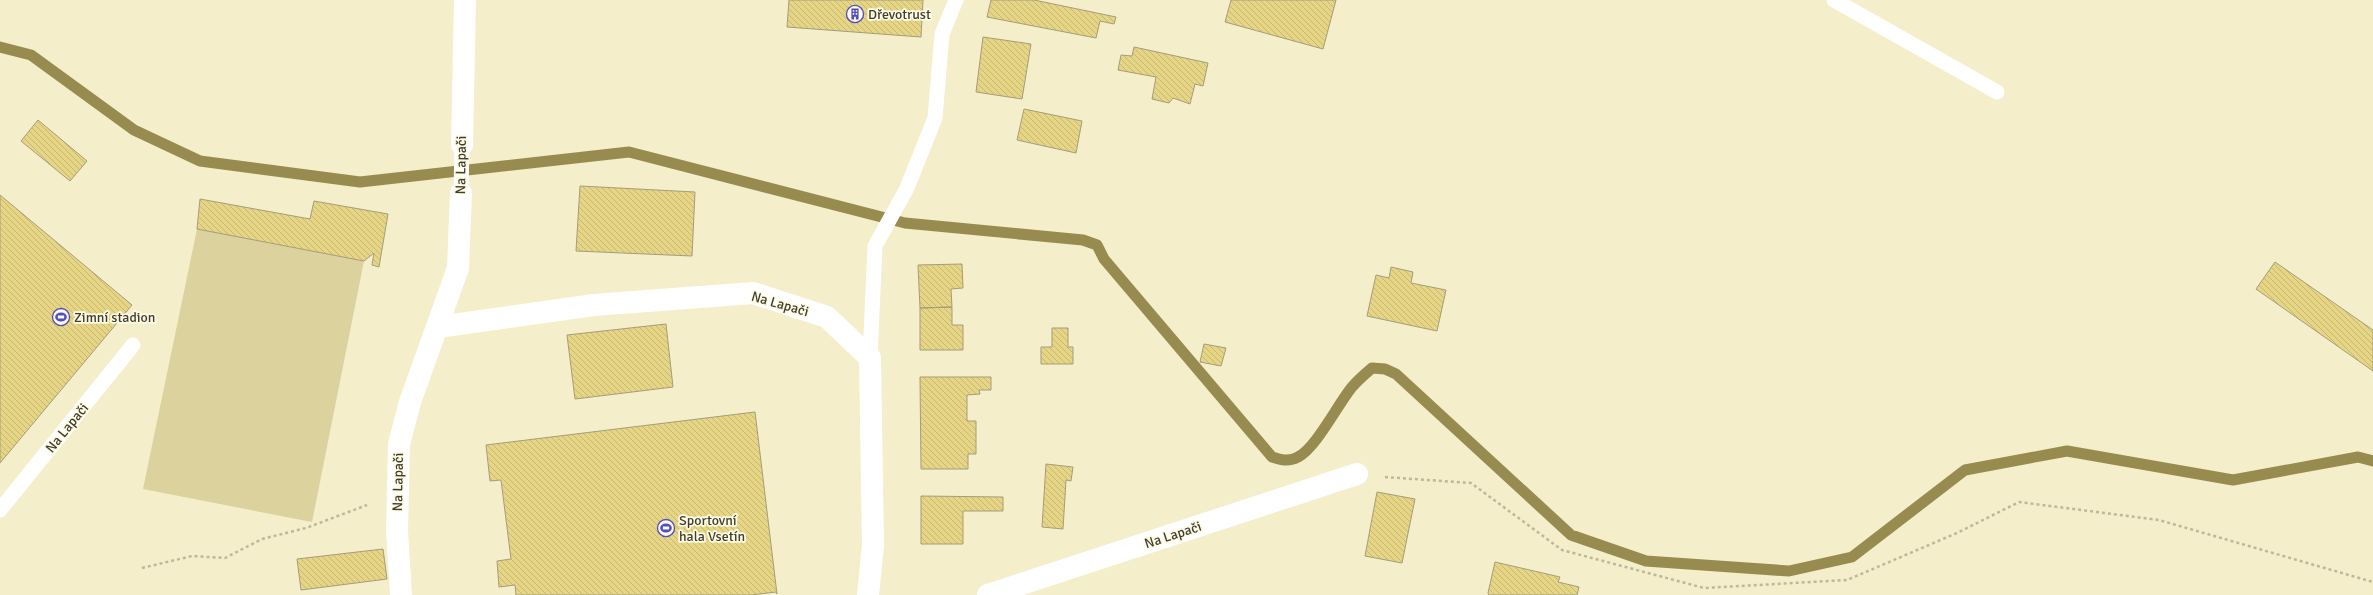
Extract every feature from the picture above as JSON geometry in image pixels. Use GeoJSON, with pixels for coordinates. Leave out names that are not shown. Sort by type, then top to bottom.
{"type":"FeatureCollection","features":[{"type":"Feature","properties":{"kind":"street","name":"Na Lapači"},"geometry":{"type":"LineString","coordinates":[[462,145],[465,0]]}},
{"type":"Feature","properties":{"kind":"street","name":"Na Lapači"},"geometry":{"type":"LineString","coordinates":[[401,595],[397,531],[399,444],[410,402],[458,268],[461,193]]}},
{"type":"Feature","properties":{"kind":"street","name":"Na Lapači"},"geometry":{"type":"LineString","coordinates":[[438,327],[594,305],[753,293],[826,317],[870,358]]}},
{"type":"Feature","properties":{"kind":"street"},"geometry":{"type":"LineString","coordinates":[[868,595],[873,545],[870,358]]}},
{"type":"Feature","properties":{"kind":"street","name":"Na Lapači"},"geometry":{"type":"LineString","coordinates":[[988,595],[1357,474]]}},
{"type":"Feature","properties":{"kind":"lane"},"geometry":{"type":"LineString","coordinates":[[870,358],[875,246],[902,197],[935,118],[942,34],[956,0]]}},
{"type":"Feature","properties":{"kind":"lane"},"geometry":{"type":"LineString","coordinates":[[1834,0],[1996,92]]}},
{"type":"Feature","properties":{"kind":"lane","name":"Na Lapači"},"geometry":{"type":"LineString","coordinates":[[461,193],[462,145]]}},
{"type":"Feature","properties":{"kind":"lane","name":"Na Lapači"},"geometry":{"type":"LineString","coordinates":[[0,510],[133,345]]}},
{"type":"Feature","properties":{"kind":"path"},"geometry":{"type":"LineString","coordinates":[[1357,474],[1471,484],[1562,550],[1704,588],[1847,580],[1957,532],[2019,502],[2159,520],[2373,582]]}},
{"type":"Feature","properties":{"kind":"path"},"geometry":{"type":"LineString","coordinates":[[142,568],[192,556],[225,558],[262,539],[306,528],[398,493]]}},
{"type":"Feature","properties":{"kind":"shaded area"},"geometry":{"type":"Polygon","coordinates":[[[197,229],[364,261],[312,522],[143,489],[197,229]]]}},
{"type":"Feature","properties":{"kind":"building","name":"Dřevotrust"},"geometry":{"type":"Polygon","coordinates":[[[789,0],[923,0],[921,37],[787,27],[789,0]]]}},
{"type":"Feature","properties":{"kind":"building"},"geometry":{"type":"Polygon","coordinates":[[[991,0],[1034,0],[1116,17],[1114,24],[1100,21],[1096,38],[987,17],[991,0]]]}},
{"type":"Feature","properties":{"kind":"building"},"geometry":{"type":"Polygon","coordinates":[[[1231,0],[1336,0],[1323,49],[1225,22],[1231,0]]]}},
{"type":"Feature","properties":{"kind":"building"},"geometry":{"type":"Polygon","coordinates":[[[983,37],[1031,44],[1022,99],[976,92],[983,37]]]}},
{"type":"Feature","properties":{"kind":"building"},"geometry":{"type":"Polygon","coordinates":[[[1134,47],[1208,63],[1203,86],[1195,84],[1190,104],[1173,98],[1169,103],[1152,99],[1156,77],[1118,70],[1121,55],[1132,56],[1134,47]]]}},
{"type":"Feature","properties":{"kind":"building"},"geometry":{"type":"Polygon","coordinates":[[[1024,109],[1082,121],[1076,153],[1017,140],[1024,109]]]}},
{"type":"Feature","properties":{"kind":"building"},"geometry":{"type":"Polygon","coordinates":[[[38,120],[87,161],[70,181],[21,141],[38,120]]]}},
{"type":"Feature","properties":{"kind":"building"},"geometry":{"type":"Polygon","coordinates":[[[580,186],[695,192],[692,256],[576,251],[580,186]]]}},
{"type":"Feature","properties":{"kind":"building","name":"Zimní stadion"},"geometry":{"type":"Polygon","coordinates":[[[0,195],[132,305],[0,463],[0,195]]]}},
{"type":"Feature","properties":{"kind":"building"},"geometry":{"type":"Polygon","coordinates":[[[200,199],[310,219],[314,201],[388,214],[379,267],[372,265],[374,253],[364,261],[197,229],[200,199]]]}},
{"type":"Feature","properties":{"kind":"building"},"geometry":{"type":"Polygon","coordinates":[[[2275,262],[2373,330],[2373,371],[2256,289],[2275,262]]]}},
{"type":"Feature","properties":{"kind":"building"},"geometry":{"type":"Polygon","coordinates":[[[962,264],[963,288],[951,289],[952,307],[920,308],[918,265],[962,264]]]}},
{"type":"Feature","properties":{"kind":"building"},"geometry":{"type":"Polygon","coordinates":[[[1391,267],[1413,272],[1411,283],[1446,290],[1437,331],[1367,316],[1376,275],[1389,278],[1391,267]]]}},
{"type":"Feature","properties":{"kind":"building"},"geometry":{"type":"Polygon","coordinates":[[[952,307],[952,325],[963,325],[963,350],[920,350],[920,308],[952,307]]]}},
{"type":"Feature","properties":{"kind":"building"},"geometry":{"type":"Polygon","coordinates":[[[666,324],[673,387],[575,399],[567,335],[666,324]]]}},
{"type":"Feature","properties":{"kind":"building"},"geometry":{"type":"Polygon","coordinates":[[[1052,328],[1068,328],[1068,347],[1073,347],[1073,364],[1041,364],[1041,347],[1052,347],[1052,328]]]}},
{"type":"Feature","properties":{"kind":"building"},"geometry":{"type":"Polygon","coordinates":[[[1204,344],[1226,348],[1221,366],[1200,362],[1204,344]]]}},
{"type":"Feature","properties":{"kind":"building"},"geometry":{"type":"Polygon","coordinates":[[[920,377],[991,377],[991,390],[979,390],[980,394],[967,395],[967,421],[976,421],[976,454],[968,454],[968,469],[921,469],[920,377]]]}},
{"type":"Feature","properties":{"kind":"building"},"geometry":{"type":"Polygon","coordinates":[[[755,412],[777,594],[776,592],[751,595],[516,595],[515,585],[499,587],[497,561],[511,559],[501,480],[490,481],[486,445],[755,412]]]}},
{"type":"Feature","properties":{"kind":"building"},"geometry":{"type":"Polygon","coordinates":[[[1046,464],[1073,467],[1071,481],[1066,480],[1063,529],[1042,527],[1046,464]]]}},
{"type":"Feature","properties":{"kind":"building"},"geometry":{"type":"Polygon","coordinates":[[[1377,492],[1415,499],[1402,563],[1365,556],[1377,492]]]}},
{"type":"Feature","properties":{"kind":"building"},"geometry":{"type":"Polygon","coordinates":[[[921,496],[1003,497],[1003,511],[963,511],[963,544],[921,544],[921,496]]]}},
{"type":"Feature","properties":{"kind":"building"},"geometry":{"type":"Polygon","coordinates":[[[383,549],[387,579],[301,590],[297,559],[383,549]]]}},
{"type":"Feature","properties":{"kind":"building"},"geometry":{"type":"Polygon","coordinates":[[[1495,562],[1560,577],[1558,582],[1579,587],[1577,595],[1489,595],[1488,593],[1495,562]]]}},
{"type":"Feature","properties":{"kind":"waterway"},"geometry":{"type":"LineString","coordinates":[[0,47],[31,55],[134,130],[200,161],[360,182],[629,152],[905,223],[1083,240],[1097,245],[1104,259],[1272,457],[1282,460],[1291,460],[1305,452],[1312,445],[1352,387],[1372,368],[1385,369],[1396,374],[1571,535],[1646,561],[1789,571],[1852,557],[1965,470],[2067,451],[2233,480],[2358,457],[2373,461]]}},
{"type":"Feature","properties":{"kind":"place","name":"Dřevotrust"},"geometry":{"type":"Point","coordinates":[855,14]}},
{"type":"Feature","properties":{"kind":"place","name":"Zimní stadion"},"geometry":{"type":"Point","coordinates":[61,317]}},
{"type":"Feature","properties":{"kind":"place","name":"Sportovní hala Vsetín"},"geometry":{"type":"Point","coordinates":[666,528]}}]}
